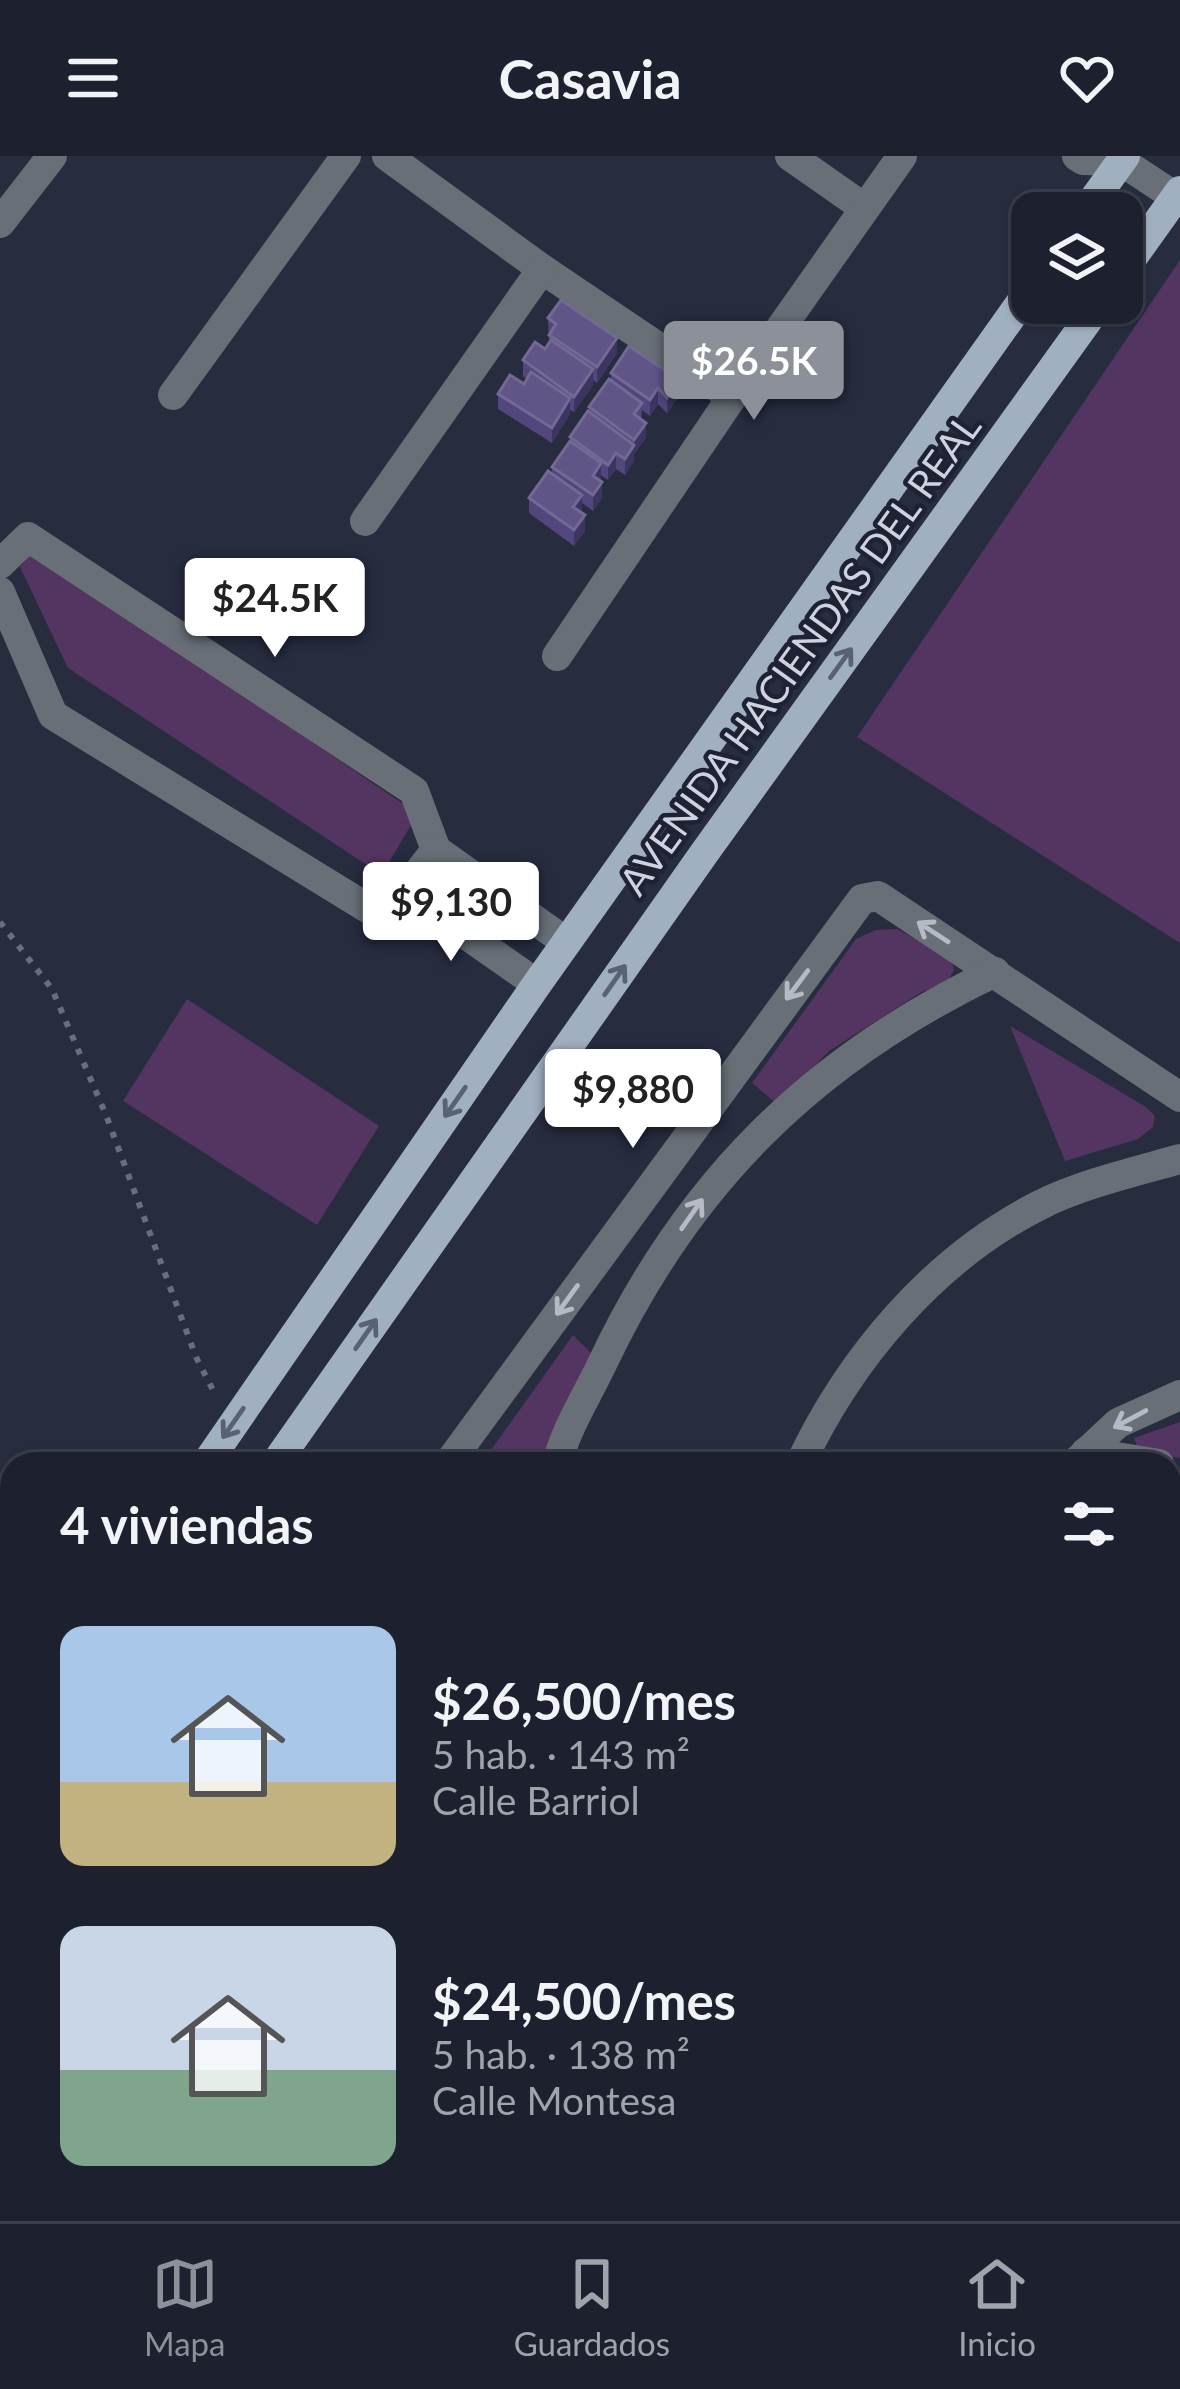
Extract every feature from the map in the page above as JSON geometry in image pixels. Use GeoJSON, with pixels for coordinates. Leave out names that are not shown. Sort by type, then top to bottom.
{"type":"FeatureCollection","features":[{"type":"Feature","properties":{"kind":"main road"},"geometry":{"type":"LineString","coordinates":[[1099,192],[1122,158]]}},
{"type":"Feature","properties":{"kind":"main road"},"geometry":{"type":"LineString","coordinates":[[1143,244],[1178,196]]}},
{"type":"Feature","properties":{"kind":"main road","name":"AVENIDA HACIENDAS DEL REAL"},"geometry":{"type":"LineString","coordinates":[[214,1452],[566,942],[1011,317]]}},
{"type":"Feature","properties":{"kind":"main road","name":"AVENIDA HACIENDAS DEL REAL"},"geometry":{"type":"LineString","coordinates":[[283,1452],[705,851],[1085,324]]}},
{"type":"Feature","properties":{"kind":"street"},"geometry":{"type":"LineString","coordinates":[[0,223],[52,156]]}},
{"type":"Feature","properties":{"kind":"street"},"geometry":{"type":"LineString","coordinates":[[173,395],[346,156]]}},
{"type":"Feature","properties":{"kind":"street"},"geometry":{"type":"LineString","coordinates":[[387,156],[542,269],[732,397]]}},
{"type":"Feature","properties":{"kind":"street"},"geometry":{"type":"LineString","coordinates":[[790,156],[863,207]]}},
{"type":"Feature","properties":{"kind":"street"},"geometry":{"type":"LineString","coordinates":[[557,656],[902,156]]}},
{"type":"Feature","properties":{"kind":"street"},"geometry":{"type":"LineString","coordinates":[[1077,156],[1083,160],[1122,158],[1178,196]]}},
{"type":"Feature","properties":{"kind":"street"},"geometry":{"type":"LineString","coordinates":[[365,521],[542,269]]}},
{"type":"Feature","properties":{"kind":"street"},"geometry":{"type":"LineString","coordinates":[[0,564],[28,537],[414,791],[436,850],[566,942]]}},
{"type":"Feature","properties":{"kind":"street"},"geometry":{"type":"LineString","coordinates":[[0,592],[53,715],[369,909],[404,891],[436,850]]}},
{"type":"Feature","properties":{"kind":"street"},"geometry":{"type":"LineString","coordinates":[[404,891],[537,984]]}},
{"type":"Feature","properties":{"kind":"street"},"geometry":{"type":"LineString","coordinates":[[457,1452],[862,899],[878,896],[1180,1097]]}},
{"type":"Feature","properties":{"kind":"street"},"geometry":{"type":"LineString","coordinates":[[562,1452],[632,1300],[711,1186],[791,1101],[929,1004],[995,972]]}},
{"type":"Feature","properties":{"kind":"street"},"geometry":{"type":"LineString","coordinates":[[806,1452],[823,1414],[884,1330],[965,1251],[1042,1204],[1180,1160]]}},
{"type":"Feature","properties":{"kind":"street"},"geometry":{"type":"LineString","coordinates":[[1087,1452],[1118,1423],[1180,1396]]}},
{"type":"Feature","properties":{"kind":"path"},"geometry":{"type":"LineString","coordinates":[[0,922],[52,989],[106,1115],[196,1358],[231,1425]]}},
{"type":"Feature","properties":{"kind":"shaded area"},"geometry":{"type":"Polygon","coordinates":[[[1180,260],[1180,943],[857,737],[1137,324],[1143,324],[1143,315],[1180,260]]]}},
{"type":"Feature","properties":{"kind":"shaded area"},"geometry":{"type":"Polygon","coordinates":[[[32,551],[412,810],[414,820],[385,869],[376,871],[68,668],[20,567],[32,551]]]}},
{"type":"Feature","properties":{"kind":"shaded area"},"geometry":{"type":"Polygon","coordinates":[[[897,929],[951,958],[954,970],[948,981],[920,993],[829,1051],[777,1104],[752,1083],[856,939],[876,930],[897,929]]]}},
{"type":"Feature","properties":{"kind":"shaded area"},"geometry":{"type":"Polygon","coordinates":[[[187,999],[379,1126],[317,1225],[123,1101],[187,999]]]}},
{"type":"Feature","properties":{"kind":"shaded area"},"geometry":{"type":"Polygon","coordinates":[[[1010,1026],[1146,1107],[1155,1116],[1153,1127],[1138,1139],[1065,1161],[1010,1026]]]}},
{"type":"Feature","properties":{"kind":"shaded area"},"geometry":{"type":"Polygon","coordinates":[[[573,1335],[593,1355],[554,1452],[490,1452],[573,1335]]]}},
{"type":"Feature","properties":{"kind":"shaded area"},"geometry":{"type":"Polygon","coordinates":[[[1180,1422],[1180,1452],[1139,1452],[1134,1438],[1180,1422]]]}},
{"type":"Feature","properties":{"kind":"building"},"geometry":{"type":"Polygon","coordinates":[[[561,300],[617,338],[597,367],[549,335],[556,324],[548,318],[561,300]]]}},
{"type":"Feature","properties":{"kind":"building"},"geometry":{"type":"Polygon","coordinates":[[[551,340],[593,369],[574,397],[523,360],[535,342],[545,349],[551,340]]]}},
{"type":"Feature","properties":{"kind":"building"},"geometry":{"type":"Polygon","coordinates":[[[629,346],[679,380],[667,398],[658,388],[650,400],[611,373],[629,346]]]}},
{"type":"Feature","properties":{"kind":"building"},"geometry":{"type":"Polygon","coordinates":[[[531,372],[570,398],[552,428],[498,394],[510,375],[524,384],[531,372]]]}},
{"type":"Feature","properties":{"kind":"building"},"geometry":{"type":"Polygon","coordinates":[[[609,379],[642,403],[634,414],[646,423],[634,440],[589,407],[609,379]]]}},
{"type":"Feature","properties":{"kind":"building"},"geometry":{"type":"Polygon","coordinates":[[[588,411],[634,445],[625,459],[616,453],[608,465],[570,437],[588,411]]]}},
{"type":"Feature","properties":{"kind":"building"},"geometry":{"type":"Polygon","coordinates":[[[570,441],[601,463],[593,476],[602,482],[593,495],[552,467],[570,441]]]}},
{"type":"Feature","properties":{"kind":"building"},"geometry":{"type":"Polygon","coordinates":[[[548,471],[582,495],[573,507],[585,515],[574,530],[529,498],[548,471]]]}}]}
